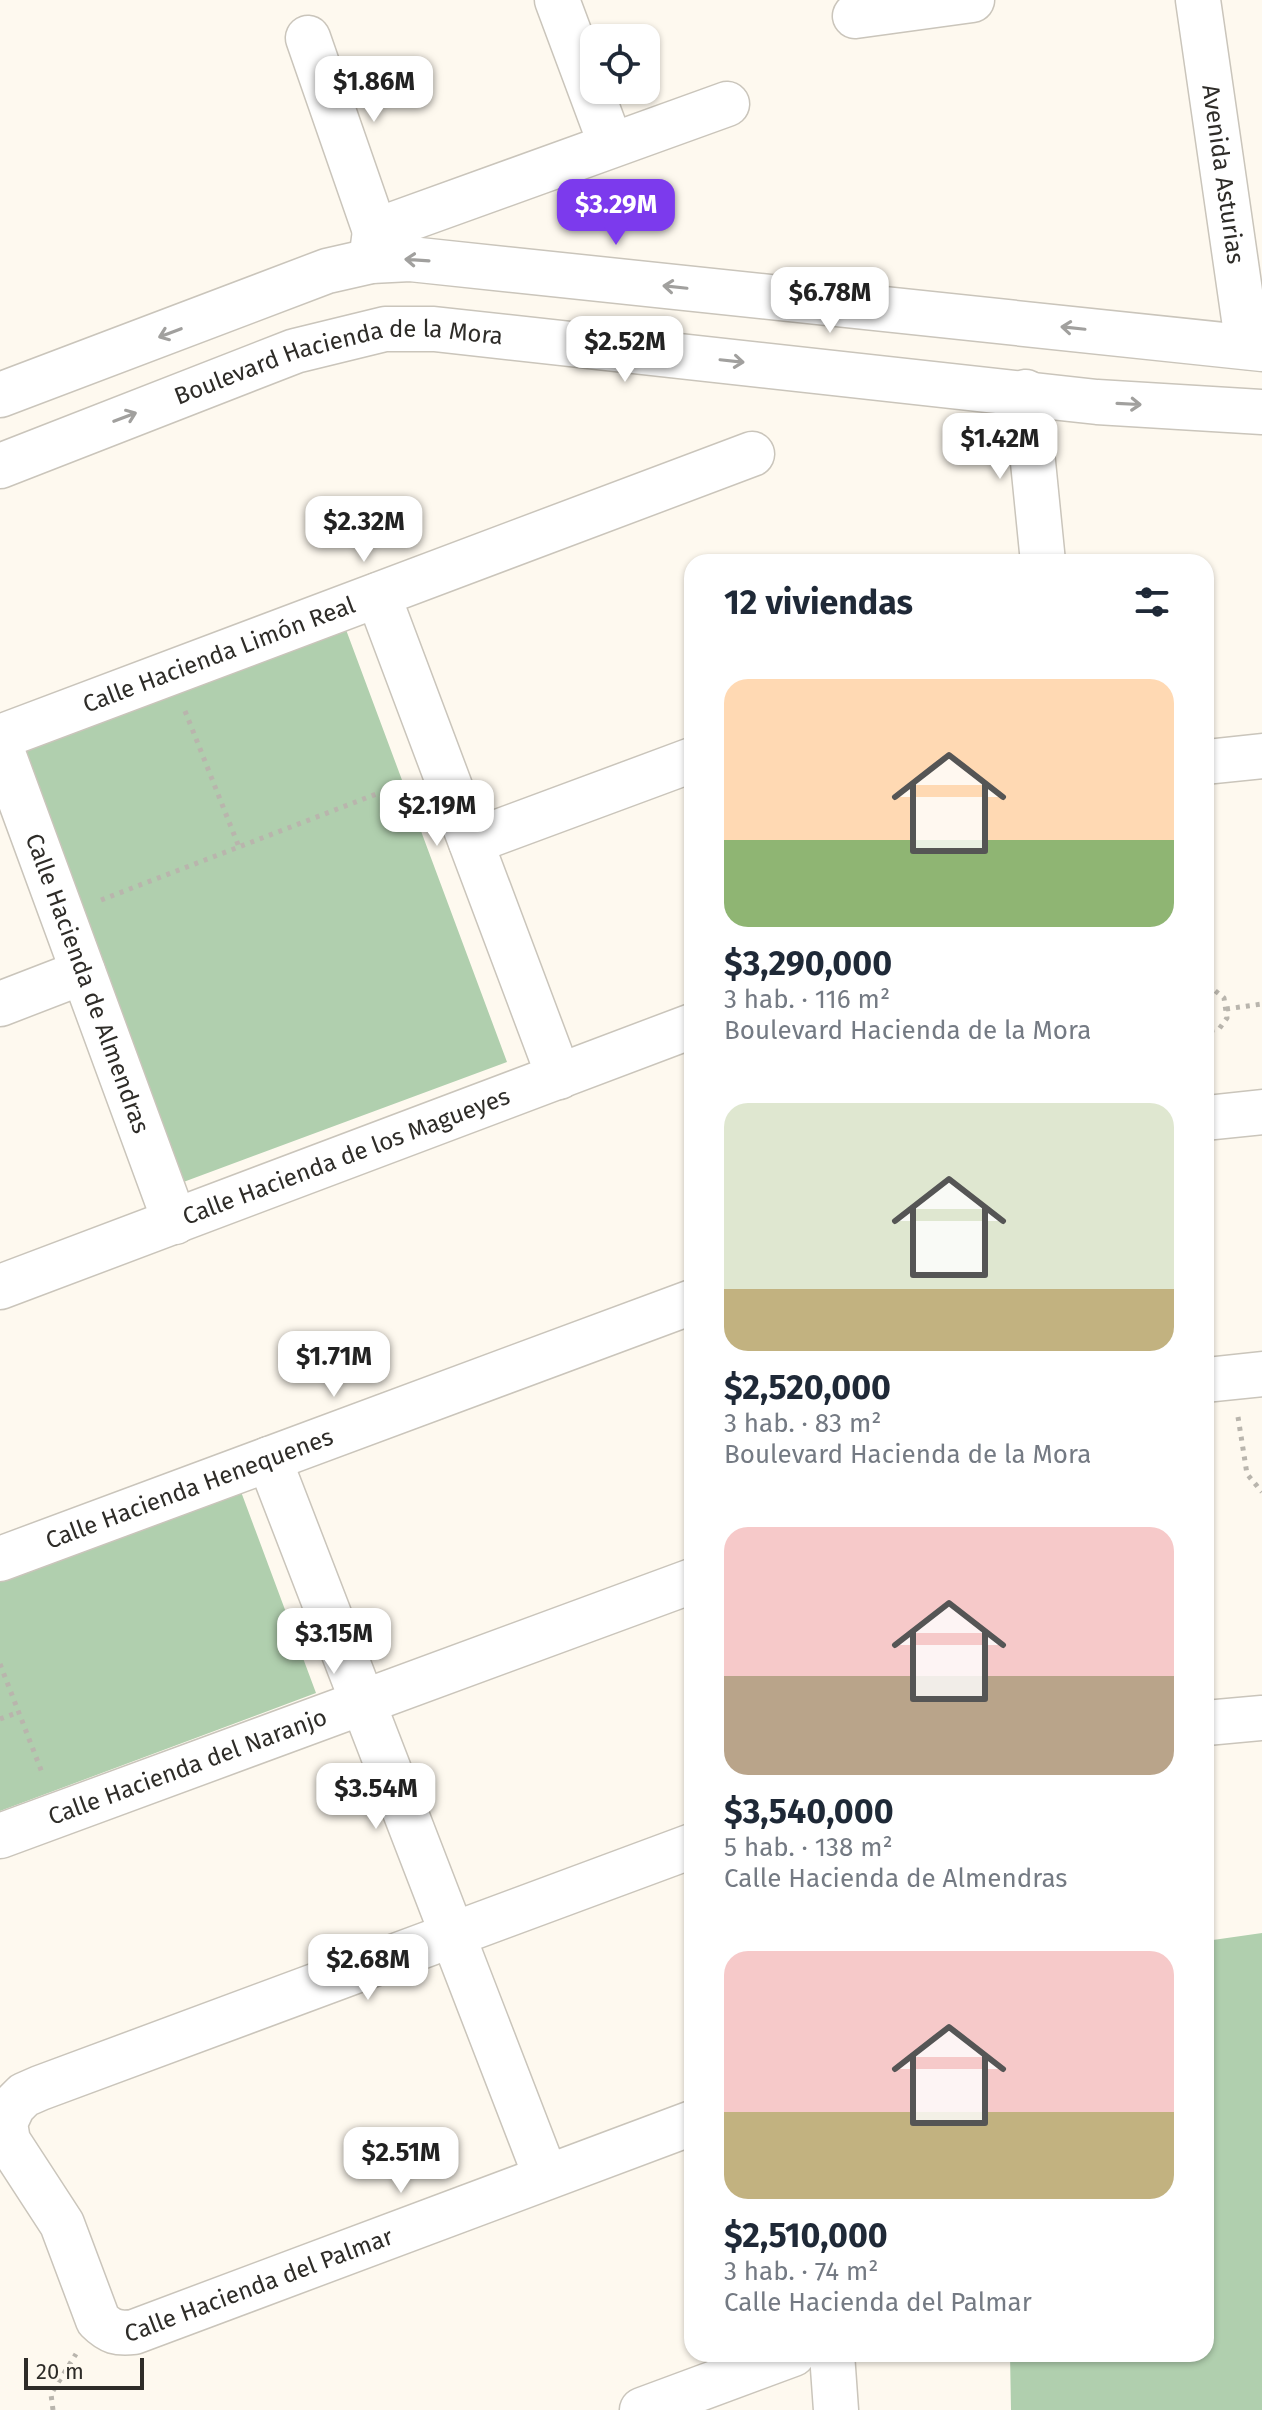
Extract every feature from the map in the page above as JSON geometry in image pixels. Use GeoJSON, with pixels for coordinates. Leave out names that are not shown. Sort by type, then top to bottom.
{"type":"FeatureCollection","features":[{"type":"Feature","properties":{"kind":"street"},"geometry":{"type":"LineString","coordinates":[[557,0],[611,145]]}},
{"type":"Feature","properties":{"kind":"street"},"geometry":{"type":"LineString","coordinates":[[855,16],[972,0]]}},
{"type":"Feature","properties":{"kind":"street","name":"Avenida Asturias"},"geometry":{"type":"LineString","coordinates":[[1198,0],[1255,348]]}},
{"type":"Feature","properties":{"kind":"street"},"geometry":{"type":"LineString","coordinates":[[308,38],[373,246]]}},
{"type":"Feature","properties":{"kind":"street"},"geometry":{"type":"LineString","coordinates":[[0,395],[327,271],[373,246],[611,145],[727,104]]}},
{"type":"Feature","properties":{"kind":"street"},"geometry":{"type":"LineString","coordinates":[[373,246],[410,259],[1255,348]]}},
{"type":"Feature","properties":{"kind":"street"},"geometry":{"type":"LineString","coordinates":[[794,367],[799,299]]}},
{"type":"Feature","properties":{"kind":"street","name":"Boulevard Hacienda de la Mora"},"geometry":{"type":"LineString","coordinates":[[0,466],[295,351],[385,329],[434,329],[1097,402],[1262,412]]}},
{"type":"Feature","properties":{"kind":"street"},"geometry":{"type":"LineString","coordinates":[[43,379],[68,440]]}},
{"type":"Feature","properties":{"kind":"street"},"geometry":{"type":"LineString","coordinates":[[1026,392],[1042,554]]}},
{"type":"Feature","properties":{"kind":"street","name":"Calle Hacienda Limón Real"},"geometry":{"type":"LineString","coordinates":[[0,737],[752,454]]}},
{"type":"Feature","properties":{"kind":"street"},"geometry":{"type":"LineString","coordinates":[[378,595],[559,1077]]}},
{"type":"Feature","properties":{"kind":"street","name":"Calle Hacienda de Almendras"},"geometry":{"type":"LineString","coordinates":[[0,745],[175,1222]]}},
{"type":"Feature","properties":{"kind":"street"},"geometry":{"type":"LineString","coordinates":[[1214,761],[1262,756]]}},
{"type":"Feature","properties":{"kind":"street"},"geometry":{"type":"LineString","coordinates":[[471,842],[684,763]]}},
{"type":"Feature","properties":{"kind":"street"},"geometry":{"type":"LineString","coordinates":[[0,1004],[83,972]]}},
{"type":"Feature","properties":{"kind":"street","name":"Calle Hacienda de los Magueyes"},"geometry":{"type":"LineString","coordinates":[[0,1287],[684,1029]]}},
{"type":"Feature","properties":{"kind":"street"},"geometry":{"type":"LineString","coordinates":[[1214,1117],[1262,1112]]}},
{"type":"Feature","properties":{"kind":"street","name":"Calle Hacienda Henequenes"},"geometry":{"type":"LineString","coordinates":[[0,1559],[684,1305]]}},
{"type":"Feature","properties":{"kind":"street"},"geometry":{"type":"LineString","coordinates":[[269,1459],[546,2177]]}},
{"type":"Feature","properties":{"kind":"street","name":"Calle Hacienda del Naranjo"},"geometry":{"type":"LineString","coordinates":[[0,1836],[684,1584]]}},
{"type":"Feature","properties":{"kind":"street"},"geometry":{"type":"LineString","coordinates":[[1214,1722],[1262,1718]]}},
{"type":"Feature","properties":{"kind":"street"},"geometry":{"type":"LineString","coordinates":[[98,2320],[62,2224],[8,2141],[5,2123],[13,2106],[24,2095],[684,1849]]}},
{"type":"Feature","properties":{"kind":"street","name":"Calle Hacienda del Palmar"},"geometry":{"type":"LineString","coordinates":[[98,2320],[108,2330],[120,2334],[134,2332],[684,2126]]}},
{"type":"Feature","properties":{"kind":"street"},"geometry":{"type":"LineString","coordinates":[[642,2410],[771,2362]]}},
{"type":"Feature","properties":{"kind":"street"},"geometry":{"type":"LineString","coordinates":[[833,2362],[836,2410]]}},
{"type":"Feature","properties":{"kind":"path"},"geometry":{"type":"LineString","coordinates":[[170,672],[239,847]]}},
{"type":"Feature","properties":{"kind":"path"},"geometry":{"type":"LineString","coordinates":[[63,915],[443,768]]}},
{"type":"Feature","properties":{"kind":"path"},"geometry":{"type":"LineString","coordinates":[[1214,990],[1224,998],[1227,1018],[1219,1029],[1214,1030]]}},
{"type":"Feature","properties":{"kind":"path"},"geometry":{"type":"LineString","coordinates":[[1226,1009],[1262,1004]]}},
{"type":"Feature","properties":{"kind":"path"},"geometry":{"type":"LineString","coordinates":[[1233,1377],[1247,1474],[1262,1492]]}},
{"type":"Feature","properties":{"kind":"path"},"geometry":{"type":"LineString","coordinates":[[0,1664],[58,1814]]}},
{"type":"Feature","properties":{"kind":"path"},"geometry":{"type":"LineString","coordinates":[[0,1719],[19,1712]]}},
{"type":"Feature","properties":{"kind":"path"},"geometry":{"type":"LineString","coordinates":[[53,2410],[51,2394],[98,2320]]}},
{"type":"Feature","properties":{"kind":"green space"},"geometry":{"type":"Polygon","coordinates":[[[345,627],[507,1062],[170,1187],[9,753],[345,627]]]}},
{"type":"Feature","properties":{"kind":"green space"},"geometry":{"type":"Polygon","coordinates":[[[240,1489],[316,1693],[0,1811],[0,1579],[240,1489]]]}},
{"type":"Feature","properties":{"kind":"green space"},"geometry":{"type":"Polygon","coordinates":[[[1262,1933],[1262,2410],[1011,2410],[1010,2362],[1214,2362],[1214,1940],[1262,1933]]]}}]}
